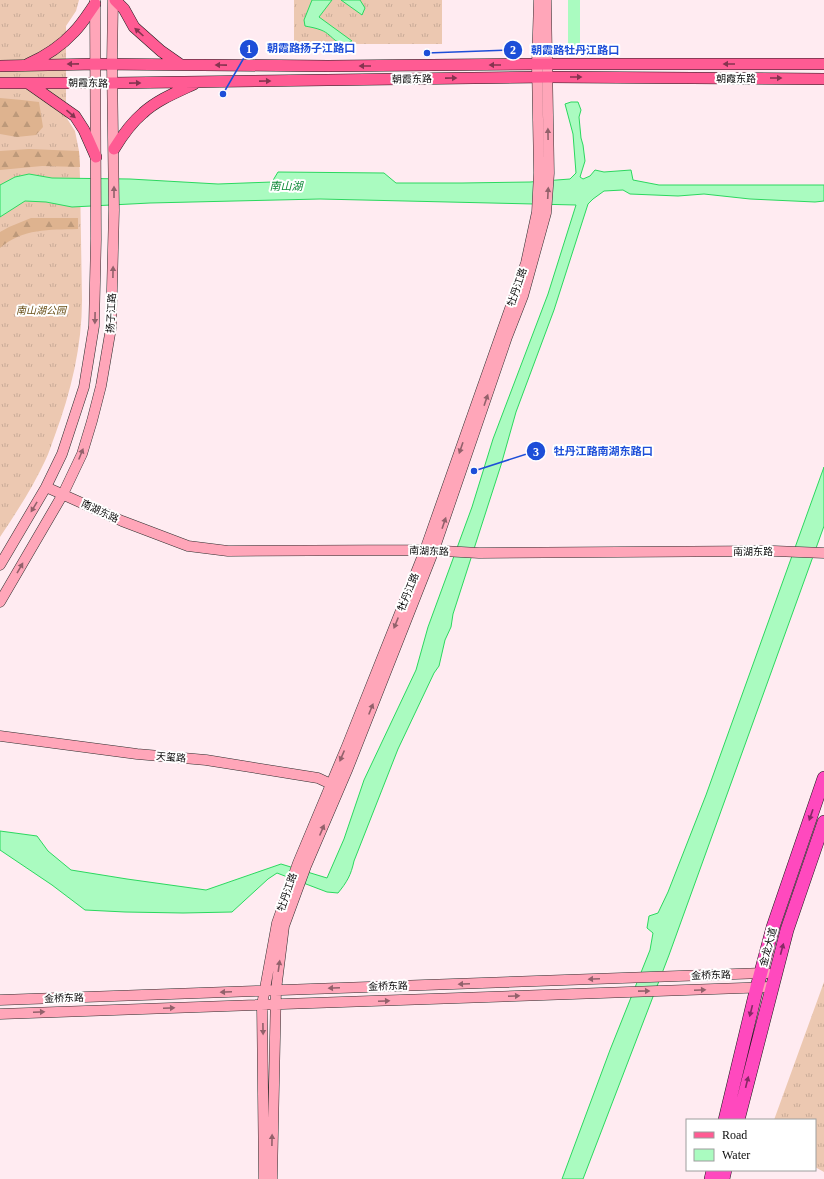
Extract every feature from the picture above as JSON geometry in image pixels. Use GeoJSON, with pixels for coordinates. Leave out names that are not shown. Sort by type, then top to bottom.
{"type":"FeatureCollection","features":[{"type":"Feature","properties":{"kind":"highway","name":"金龙大道"},"geometry":{"type":"LineString","coordinates":[[725,1119],[773,927],[824,778]]}},
{"type":"Feature","properties":{"kind":"highway","name":"金龙大道"},"geometry":{"type":"LineString","coordinates":[[738,1119],[787,930],[824,822]]}},
{"type":"Feature","properties":{"kind":"main road"},"geometry":{"type":"LineString","coordinates":[[114,0],[124,9],[134,27],[161,51],[181,65]]}},
{"type":"Feature","properties":{"kind":"main road"},"geometry":{"type":"LineString","coordinates":[[24,65],[36,60],[52,50],[74,33],[95,2]]}},
{"type":"Feature","properties":{"kind":"main road","name":"朝霞东路"},"geometry":{"type":"LineString","coordinates":[[0,66],[96,64],[328,66],[824,64]]}},
{"type":"Feature","properties":{"kind":"main road","name":"朝霞东路"},"geometry":{"type":"LineString","coordinates":[[0,82],[112,83],[543,77],[824,79]]}},
{"type":"Feature","properties":{"kind":"main road"},"geometry":{"type":"LineString","coordinates":[[114,149],[125,131],[143,113],[159,102],[197,82]]}},
{"type":"Feature","properties":{"kind":"main road"},"geometry":{"type":"LineString","coordinates":[[28,83],[75,116],[84,130],[96,157]]}},
{"type":"Feature","properties":{"kind":"street","name":"扬子江路"},"geometry":{"type":"LineString","coordinates":[[0,602],[63,494],[82,454],[101,386],[111,328],[114,210],[112,64],[114,0]]}},
{"type":"Feature","properties":{"kind":"street","name":"牡丹江路"},"geometry":{"type":"LineString","coordinates":[[264,1179],[262,1005],[276,923],[335,786],[353,731],[429,550],[542,212],[544,173],[543,77],[539,0]]}},
{"type":"Feature","properties":{"kind":"street","name":"牡丹江路"},"geometry":{"type":"LineString","coordinates":[[542,65],[546,0]]}},
{"type":"Feature","properties":{"kind":"street","name":"扬子江路"},"geometry":{"type":"LineString","coordinates":[[0,565],[46,487],[62,454],[84,387],[94,326],[96,239],[95,2]]}},
{"type":"Feature","properties":{"kind":"street","name":"南湖东路"},"geometry":{"type":"LineString","coordinates":[[46,487],[122,521],[188,546],[228,551],[429,550],[479,553],[785,551],[824,553]]}},
{"type":"Feature","properties":{"kind":"street","name":"天玺路"},"geometry":{"type":"LineString","coordinates":[[0,736],[137,754],[206,760],[318,778],[335,786]]}},
{"type":"Feature","properties":{"kind":"street","name":"牡丹江路"},"geometry":{"type":"LineString","coordinates":[[272,1179],[276,990],[284,926],[294,884]]}},
{"type":"Feature","properties":{"kind":"street","name":"金桥东路"},"geometry":{"type":"LineString","coordinates":[[0,1000],[761,973],[775,974]]}},
{"type":"Feature","properties":{"kind":"street","name":"金桥东路"},"geometry":{"type":"LineString","coordinates":[[0,1014],[772,986]]}},
{"type":"Feature","properties":{"kind":"green space","name":"南山湖公园"},"geometry":{"type":"Polygon","coordinates":[[[0,0],[79,0],[76,11],[66,26],[66,117],[75,131],[79,151],[82,300],[78,352],[71,386],[61,419],[48,455],[40,471],[24,500],[0,537],[0,0]]]}},
{"type":"Feature","properties":{"kind":"green space"},"geometry":{"type":"Polygon","coordinates":[[[294,0],[442,0],[442,44],[294,44],[294,0]]]}},
{"type":"Feature","properties":{"kind":"green space"},"geometry":{"type":"Polygon","coordinates":[[[0,98],[39,102],[43,127],[36,135],[17,137],[0,134],[0,98]]]}},
{"type":"Feature","properties":{"kind":"green space"},"geometry":{"type":"Polygon","coordinates":[[[29,149],[79,151],[80,167],[42,166],[0,170],[0,151],[29,149]]]}},
{"type":"Feature","properties":{"kind":"green space"},"geometry":{"type":"Polygon","coordinates":[[[31,218],[78,218],[78,229],[47,230],[27,233],[9,241],[0,248],[0,232],[31,218]]]}},
{"type":"Feature","properties":{"kind":"green space"},"geometry":{"type":"Polygon","coordinates":[[[824,982],[824,1172],[816,1168],[816,1119],[774,1119],[824,982]]]}},
{"type":"Feature","properties":{"kind":"water"},"geometry":{"type":"Polygon","coordinates":[[[312,0],[332,0],[319,17],[352,41],[342,43],[321,30],[305,26],[304,20],[312,0]]]}},
{"type":"Feature","properties":{"kind":"water"},"geometry":{"type":"Polygon","coordinates":[[[341,0],[360,0],[365,8],[362,15],[341,0]]]}},
{"type":"Feature","properties":{"kind":"water","name":"南山湖"},"geometry":{"type":"Polygon","coordinates":[[[578,102],[581,110],[579,117],[585,161],[580,177],[583,179],[590,176],[595,170],[604,172],[631,170],[633,180],[659,185],[824,185],[824,201],[815,202],[750,199],[704,194],[678,196],[630,194],[623,190],[604,191],[588,204],[554,310],[516,412],[501,465],[453,614],[451,627],[445,640],[439,666],[434,673],[398,749],[350,874],[338,893],[327,892],[277,873],[268,879],[232,912],[183,913],[85,910],[52,885],[0,850],[0,831],[37,836],[48,851],[71,870],[127,879],[206,890],[281,864],[327,878],[344,839],[364,780],[416,670],[428,627],[472,507],[493,439],[548,294],[576,205],[320,199],[150,203],[72,207],[46,202],[25,201],[0,217],[0,185],[15,177],[29,174],[52,178],[130,179],[218,184],[272,182],[278,172],[384,173],[396,183],[530,182],[570,179],[576,173],[573,134],[565,104],[578,102]]]}},
{"type":"Feature","properties":{"kind":"water"},"geometry":{"type":"Polygon","coordinates":[[[824,467],[824,526],[669,955],[583,1179],[562,1179],[610,1050],[650,950],[653,933],[647,928],[649,916],[658,913],[668,892],[706,795],[824,467]]]}},
{"type":"Feature","properties":{"kind":"waterway"},"geometry":{"type":"LineString","coordinates":[[574,0],[574,45]]}},
{"type":"Feature","properties":{"kind":"place","name":"朝霞路牡丹江路口"},"geometry":{"type":"Point","coordinates":[427,53]}},
{"type":"Feature","properties":{"kind":"place","name":"朝霞路扬子江路口"},"geometry":{"type":"Point","coordinates":[223,94]}},
{"type":"Feature","properties":{"kind":"place","name":"牡丹江路南湖东路口"},"geometry":{"type":"Point","coordinates":[474,471]}}]}
